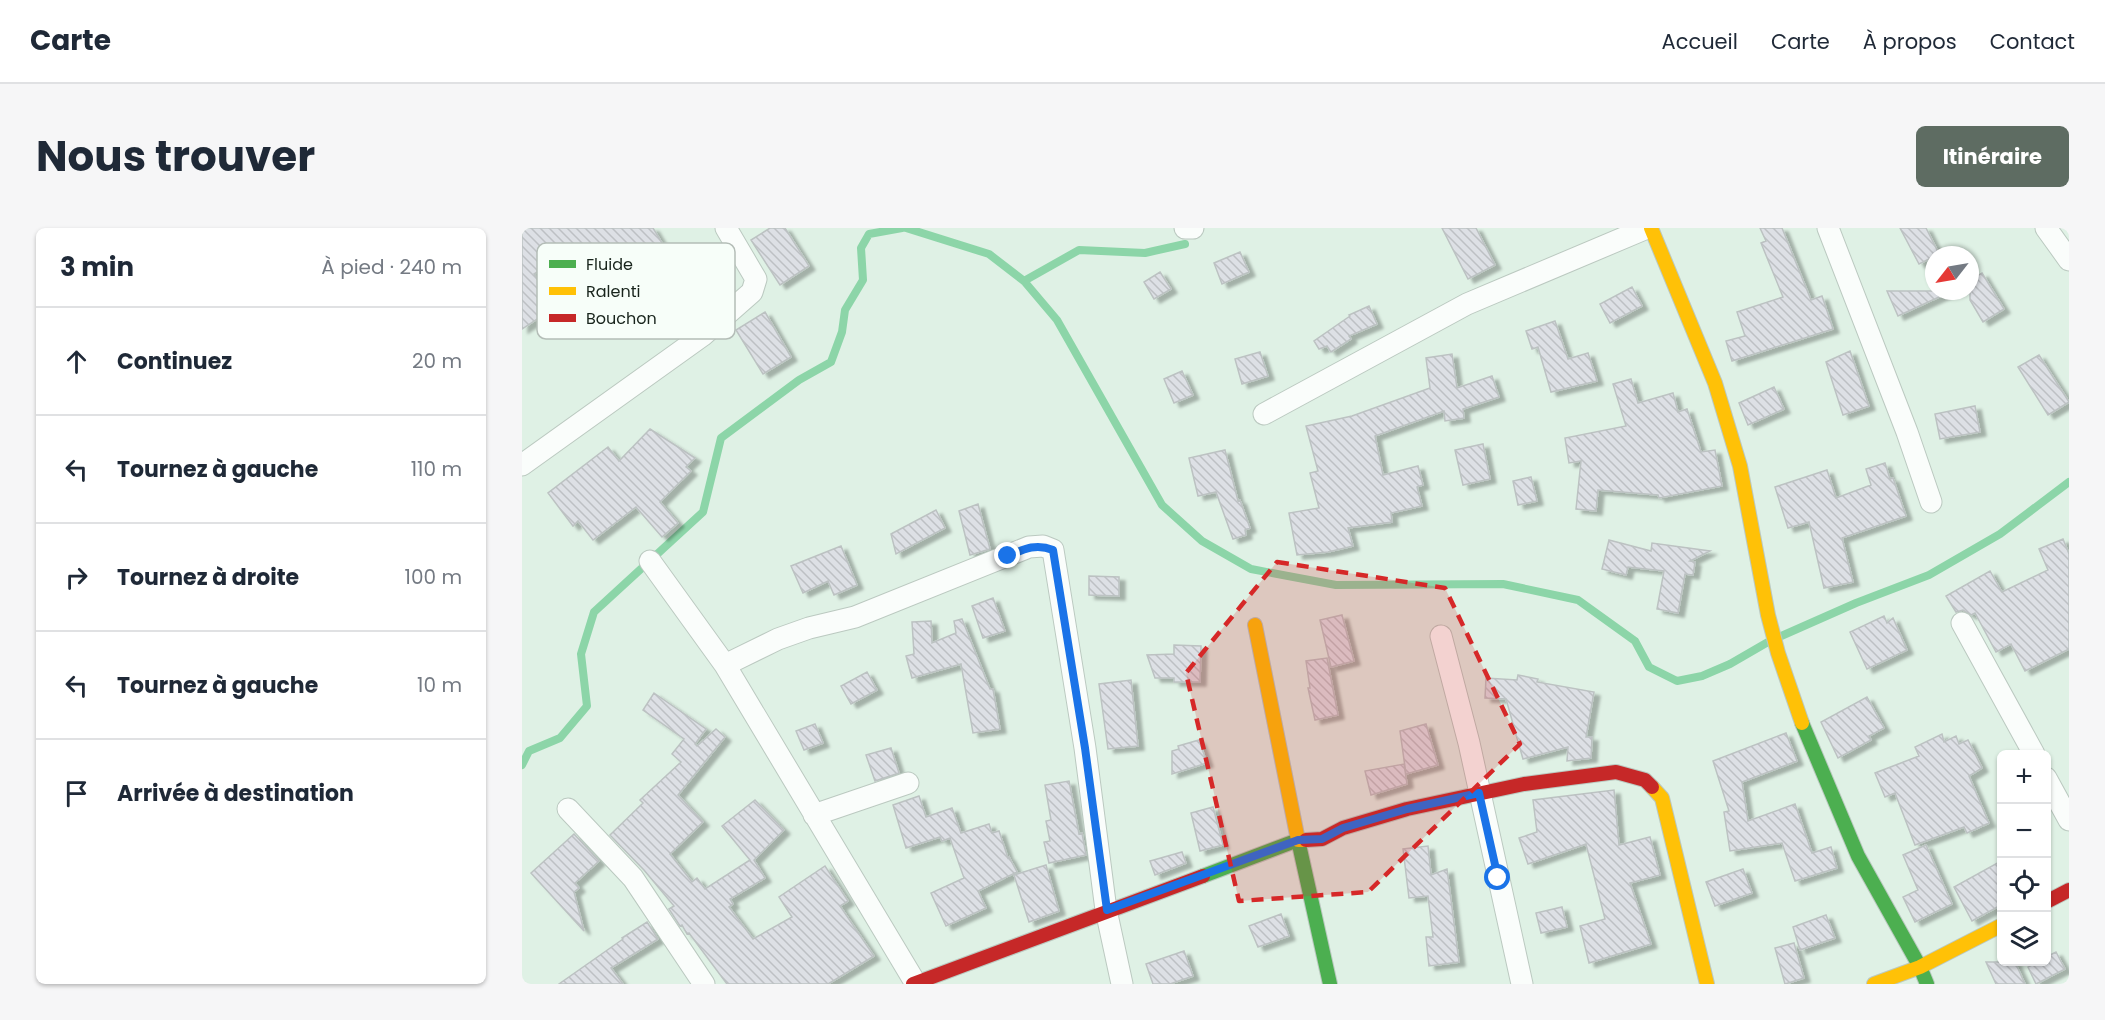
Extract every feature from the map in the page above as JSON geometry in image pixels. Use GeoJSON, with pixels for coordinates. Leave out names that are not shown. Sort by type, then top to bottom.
{"type":"FeatureCollection","features":[{"type":"Feature","properties":{"kind":"street"},"geometry":{"type":"LineString","coordinates":[[726,228],[735,243]]}},
{"type":"Feature","properties":{"kind":"street"},"geometry":{"type":"LineString","coordinates":[[1185,228],[1193,228]]}},
{"type":"Feature","properties":{"kind":"street"},"geometry":{"type":"LineString","coordinates":[[1264,414],[1467,304],[1649,228],[1715,383],[1740,466],[1768,615],[1778,653],[1801,719],[1858,856],[1920,967],[1927,984]]}},
{"type":"Feature","properties":{"kind":"street"},"geometry":{"type":"LineString","coordinates":[[1828,228],[1907,432],[1931,502]]}},
{"type":"Feature","properties":{"kind":"street"},"geometry":{"type":"LineString","coordinates":[[2046,228],[2069,260]]}},
{"type":"Feature","properties":{"kind":"street"},"geometry":{"type":"LineString","coordinates":[[735,243],[756,279],[753,292],[735,308]]}},
{"type":"Feature","properties":{"kind":"street"},"geometry":{"type":"LineString","coordinates":[[522,465],[698,339]]}},
{"type":"Feature","properties":{"kind":"street"},"geometry":{"type":"LineString","coordinates":[[724,665],[778,639],[809,628],[855,617],[1029,547],[1043,546],[1053,550],[1085,748],[1107,910],[1122,984]]}},
{"type":"Feature","properties":{"kind":"street"},"geometry":{"type":"LineString","coordinates":[[650,561],[724,665],[915,984],[1298,840],[1322,839],[1343,828],[1407,809],[1524,783],[1616,772],[1645,780],[1662,798],[1707,984]]}},
{"type":"Feature","properties":{"kind":"street"},"geometry":{"type":"LineString","coordinates":[[1962,623],[2032,750]]}},
{"type":"Feature","properties":{"kind":"street"},"geometry":{"type":"LineString","coordinates":[[1255,625],[1298,840],[1330,984]]}},
{"type":"Feature","properties":{"kind":"street"},"geometry":{"type":"LineString","coordinates":[[1441,636],[1469,743],[1522,984]]}},
{"type":"Feature","properties":{"kind":"street"},"geometry":{"type":"LineString","coordinates":[[814,815],[908,783]]}},
{"type":"Feature","properties":{"kind":"street"},"geometry":{"type":"LineString","coordinates":[[2051,787],[2069,820]]}},
{"type":"Feature","properties":{"kind":"street"},"geometry":{"type":"LineString","coordinates":[[568,808],[633,878],[704,984]]}},
{"type":"Feature","properties":{"kind":"street"},"geometry":{"type":"LineString","coordinates":[[2051,899],[2069,890]]}},
{"type":"Feature","properties":{"kind":"street"},"geometry":{"type":"LineString","coordinates":[[1874,984],[1920,967],[1997,927]]}},
{"type":"Feature","properties":{"kind":"highlighted area"},"geometry":{"type":"Polygon","coordinates":[[[1277,562],[1445,588],[1520,744],[1368,892],[1239,901],[1186,673],[1277,562]]]}},
{"type":"Feature","properties":{"kind":"building"},"geometry":{"type":"Polygon","coordinates":[[[522,228],[653,228],[662,243],[537,243],[537,272],[534,274],[537,279],[537,319],[522,329],[522,228]]]}},
{"type":"Feature","properties":{"kind":"building"},"geometry":{"type":"Polygon","coordinates":[[[770,228],[785,228],[809,266],[780,285],[751,240],[770,228]]]}},
{"type":"Feature","properties":{"kind":"building"},"geometry":{"type":"Polygon","coordinates":[[[1442,228],[1476,228],[1495,265],[1468,279],[1442,228]]]}},
{"type":"Feature","properties":{"kind":"building"},"geometry":{"type":"Polygon","coordinates":[[[1760,228],[1782,228],[1811,300],[1822,296],[1833,329],[1732,361],[1726,341],[1745,336],[1737,312],[1783,297],[1761,243],[1766,241],[1760,228]]]}},
{"type":"Feature","properties":{"kind":"building"},"geometry":{"type":"Polygon","coordinates":[[[1900,228],[1926,228],[1935,246],[1925,246],[1925,261],[1919,264],[1900,228]]]}},
{"type":"Feature","properties":{"kind":"building"},"geometry":{"type":"Polygon","coordinates":[[[1240,252],[1249,272],[1222,284],[1214,263],[1240,252]]]}},
{"type":"Feature","properties":{"kind":"building"},"geometry":{"type":"Polygon","coordinates":[[[1160,272],[1171,289],[1154,299],[1144,282],[1160,272]]]}},
{"type":"Feature","properties":{"kind":"building"},"geometry":{"type":"Polygon","coordinates":[[[1982,273],[2004,309],[1983,322],[1970,300],[1979,300],[1979,275],[1982,273]]]}},
{"type":"Feature","properties":{"kind":"building"},"geometry":{"type":"Polygon","coordinates":[[[1632,287],[1642,306],[1610,323],[1600,304],[1632,287]]]}},
{"type":"Feature","properties":{"kind":"building"},"geometry":{"type":"Polygon","coordinates":[[[1887,291],[1925,291],[1925,300],[1933,300],[1898,316],[1887,291]]]}},
{"type":"Feature","properties":{"kind":"building"},"geometry":{"type":"Polygon","coordinates":[[[1369,306],[1377,324],[1349,336],[1351,339],[1331,352],[1327,346],[1319,349],[1314,341],[1349,315],[1369,306]]]}},
{"type":"Feature","properties":{"kind":"building"},"geometry":{"type":"Polygon","coordinates":[[[765,312],[791,357],[763,374],[736,330],[765,312]]]}},
{"type":"Feature","properties":{"kind":"building"},"geometry":{"type":"Polygon","coordinates":[[[1555,321],[1568,359],[1588,353],[1597,381],[1551,392],[1538,347],[1532,349],[1526,331],[1555,321]]]}},
{"type":"Feature","properties":{"kind":"building"},"geometry":{"type":"Polygon","coordinates":[[[1850,351],[1869,406],[1843,415],[1826,362],[1850,351]]]}},
{"type":"Feature","properties":{"kind":"building"},"geometry":{"type":"Polygon","coordinates":[[[1260,352],[1268,376],[1242,384],[1235,359],[1260,352]]]}},
{"type":"Feature","properties":{"kind":"building"},"geometry":{"type":"Polygon","coordinates":[[[1452,354],[1457,388],[1492,376],[1499,397],[1463,409],[1464,418],[1445,421],[1444,411],[1375,436],[1383,475],[1418,466],[1423,485],[1417,487],[1422,506],[1391,513],[1392,522],[1348,528],[1353,546],[1328,552],[1297,555],[1289,513],[1319,508],[1310,473],[1318,471],[1306,426],[1352,416],[1430,388],[1426,358],[1452,354]]]}},
{"type":"Feature","properties":{"kind":"building"},"geometry":{"type":"Polygon","coordinates":[[[2039,355],[2069,402],[2048,415],[2018,367],[2039,355]]]}},
{"type":"Feature","properties":{"kind":"building"},"geometry":{"type":"Polygon","coordinates":[[[1182,371],[1193,395],[1174,403],[1164,379],[1182,371]]]}},
{"type":"Feature","properties":{"kind":"building"},"geometry":{"type":"Polygon","coordinates":[[[1631,379],[1638,403],[1673,393],[1678,412],[1687,409],[1701,452],[1715,450],[1722,486],[1659,498],[1658,495],[1598,490],[1596,511],[1576,509],[1581,461],[1569,463],[1565,438],[1626,426],[1613,384],[1631,379]]]}},
{"type":"Feature","properties":{"kind":"building"},"geometry":{"type":"Polygon","coordinates":[[[1774,387],[1784,409],[1748,425],[1739,403],[1774,387]]]}},
{"type":"Feature","properties":{"kind":"building"},"geometry":{"type":"Polygon","coordinates":[[[1975,406],[1980,432],[1940,439],[1935,414],[1975,406]]]}},
{"type":"Feature","properties":{"kind":"building"},"geometry":{"type":"Polygon","coordinates":[[[650,429],[695,458],[686,467],[691,471],[660,502],[678,523],[662,537],[636,507],[593,540],[578,521],[573,526],[548,493],[608,447],[619,461],[650,429]]]}},
{"type":"Feature","properties":{"kind":"building"},"geometry":{"type":"Polygon","coordinates":[[[1483,444],[1490,479],[1463,485],[1455,450],[1483,444]]]}},
{"type":"Feature","properties":{"kind":"building"},"geometry":{"type":"Polygon","coordinates":[[[1225,450],[1238,501],[1240,500],[1250,528],[1245,530],[1246,535],[1233,539],[1216,492],[1198,496],[1189,458],[1225,450]]]}},
{"type":"Feature","properties":{"kind":"building"},"geometry":{"type":"Polygon","coordinates":[[[1885,463],[1890,479],[1893,478],[1906,516],[1842,538],[1853,582],[1824,588],[1809,522],[1788,528],[1775,487],[1827,470],[1836,498],[1871,485],[1866,469],[1885,463]]]}},
{"type":"Feature","properties":{"kind":"building"},"geometry":{"type":"Polygon","coordinates":[[[1531,477],[1537,501],[1518,505],[1513,481],[1531,477]]]}},
{"type":"Feature","properties":{"kind":"building"},"geometry":{"type":"Polygon","coordinates":[[[978,504],[990,549],[970,555],[959,511],[978,504]]]}},
{"type":"Feature","properties":{"kind":"building"},"geometry":{"type":"Polygon","coordinates":[[[936,510],[945,528],[896,554],[891,534],[936,510]]]}},
{"type":"Feature","properties":{"kind":"building"},"geometry":{"type":"Polygon","coordinates":[[[2063,539],[2069,554],[2069,649],[2025,671],[2011,644],[1996,652],[1975,613],[1971,615],[1963,610],[1956,612],[1946,596],[1990,571],[2002,592],[2048,570],[2039,549],[2063,539]]]}},
{"type":"Feature","properties":{"kind":"building"},"geometry":{"type":"Polygon","coordinates":[[[1609,540],[1651,551],[1652,543],[1710,551],[1690,561],[1695,562],[1693,575],[1685,574],[1678,613],[1657,609],[1664,571],[1628,567],[1626,575],[1602,569],[1609,540]]]}},
{"type":"Feature","properties":{"kind":"building"},"geometry":{"type":"Polygon","coordinates":[[[841,546],[857,585],[834,595],[828,581],[803,593],[791,566],[841,546]]]}},
{"type":"Feature","properties":{"kind":"building"},"geometry":{"type":"Polygon","coordinates":[[[1089,576],[1119,577],[1119,596],[1089,595],[1089,576]]]}},
{"type":"Feature","properties":{"kind":"building"},"geometry":{"type":"Polygon","coordinates":[[[993,598],[1005,631],[983,638],[972,606],[993,598]]]}},
{"type":"Feature","properties":{"kind":"building"},"geometry":{"type":"Polygon","coordinates":[[[1342,615],[1354,661],[1331,667],[1320,620],[1342,615]]]}},
{"type":"Feature","properties":{"kind":"building"},"geometry":{"type":"Polygon","coordinates":[[[1884,616],[1887,623],[1893,618],[1907,650],[1867,669],[1850,632],[1884,616]]]}},
{"type":"Feature","properties":{"kind":"building"},"geometry":{"type":"Polygon","coordinates":[[[962,619],[990,689],[993,689],[1000,729],[973,733],[961,664],[912,678],[906,656],[914,654],[912,622],[931,621],[932,643],[956,633],[954,621],[962,619]]]}},
{"type":"Feature","properties":{"kind":"building"},"geometry":{"type":"Polygon","coordinates":[[[1174,645],[1201,646],[1200,682],[1174,682],[1174,678],[1155,678],[1147,655],[1174,654],[1174,645]]]}},
{"type":"Feature","properties":{"kind":"building"},"geometry":{"type":"Polygon","coordinates":[[[1327,658],[1338,715],[1315,720],[1308,688],[1310,688],[1306,661],[1327,658]]]}},
{"type":"Feature","properties":{"kind":"building"},"geometry":{"type":"Polygon","coordinates":[[[867,672],[877,690],[851,704],[841,686],[867,672]]]}},
{"type":"Feature","properties":{"kind":"building"},"geometry":{"type":"Polygon","coordinates":[[[1518,675],[1538,679],[1537,682],[1594,692],[1586,737],[1592,737],[1591,758],[1567,761],[1568,747],[1523,759],[1506,699],[1485,698],[1486,678],[1517,680],[1518,675]]]}},
{"type":"Feature","properties":{"kind":"building"},"geometry":{"type":"Polygon","coordinates":[[[1131,680],[1138,746],[1108,749],[1099,684],[1131,680]]]}},
{"type":"Feature","properties":{"kind":"building"},"geometry":{"type":"Polygon","coordinates":[[[654,693],[706,729],[695,744],[697,746],[716,729],[725,737],[678,795],[703,822],[670,854],[692,882],[697,878],[705,889],[750,860],[722,826],[755,800],[784,830],[754,860],[765,878],[730,899],[733,904],[729,907],[753,939],[792,917],[779,897],[825,866],[848,901],[840,906],[874,956],[828,984],[727,984],[689,933],[687,934],[682,925],[680,926],[669,909],[674,906],[644,870],[610,835],[643,803],[640,800],[681,762],[672,754],[684,739],[643,710],[654,693]]]}},
{"type":"Feature","properties":{"kind":"building"},"geometry":{"type":"Polygon","coordinates":[[[1867,697],[1884,728],[1869,736],[1871,740],[1838,758],[1821,722],[1867,697]]]}},
{"type":"Feature","properties":{"kind":"building"},"geometry":{"type":"Polygon","coordinates":[[[815,724],[823,743],[804,750],[796,731],[815,724]]]}},
{"type":"Feature","properties":{"kind":"building"},"geometry":{"type":"Polygon","coordinates":[[[1426,724],[1438,765],[1406,774],[1400,731],[1426,724]]]}},
{"type":"Feature","properties":{"kind":"building"},"geometry":{"type":"Polygon","coordinates":[[[1786,733],[1797,761],[1742,782],[1748,821],[1795,804],[1812,853],[1831,847],[1837,868],[1795,881],[1782,843],[1730,851],[1724,812],[1729,811],[1713,761],[1786,733]]]}},
{"type":"Feature","properties":{"kind":"building"},"geometry":{"type":"Polygon","coordinates":[[[1942,734],[1944,742],[1956,736],[1959,744],[1968,740],[1982,768],[1969,776],[1989,823],[1967,833],[1964,827],[1915,845],[1895,793],[1885,797],[1875,773],[1919,756],[1915,747],[1942,734]]]}},
{"type":"Feature","properties":{"kind":"building"},"geometry":{"type":"Polygon","coordinates":[[[1199,740],[1207,763],[1172,774],[1172,751],[1179,749],[1178,746],[1199,740]]]}},
{"type":"Feature","properties":{"kind":"building"},"geometry":{"type":"Polygon","coordinates":[[[891,748],[899,773],[875,781],[866,755],[891,748]]]}},
{"type":"Feature","properties":{"kind":"building"},"geometry":{"type":"Polygon","coordinates":[[[1404,764],[1407,784],[1371,795],[1365,771],[1404,764]]]}},
{"type":"Feature","properties":{"kind":"building"},"geometry":{"type":"Polygon","coordinates":[[[1069,781],[1079,834],[1082,833],[1086,855],[1049,863],[1044,842],[1050,841],[1046,821],[1051,820],[1045,785],[1069,781]]]}},
{"type":"Feature","properties":{"kind":"building"},"geometry":{"type":"Polygon","coordinates":[[[1614,790],[1619,845],[1650,837],[1660,875],[1630,883],[1651,944],[1589,963],[1580,926],[1605,919],[1586,844],[1528,864],[1519,838],[1537,832],[1533,800],[1614,790]]]}},
{"type":"Feature","properties":{"kind":"building"},"geometry":{"type":"Polygon","coordinates":[[[919,796],[926,817],[952,808],[961,833],[989,824],[992,833],[999,831],[1008,858],[1017,872],[978,891],[986,908],[946,926],[931,893],[964,878],[950,838],[942,841],[940,837],[906,848],[893,805],[919,796]]]}},
{"type":"Feature","properties":{"kind":"building"},"geometry":{"type":"Polygon","coordinates":[[[1213,807],[1223,845],[1200,851],[1191,813],[1213,807]]]}},
{"type":"Feature","properties":{"kind":"building"},"geometry":{"type":"Polygon","coordinates":[[[574,834],[599,861],[575,883],[579,888],[574,892],[584,931],[531,873],[574,834]]]}},
{"type":"Feature","properties":{"kind":"building"},"geometry":{"type":"Polygon","coordinates":[[[1926,845],[1952,904],[1915,922],[1903,897],[1918,890],[1903,855],[1926,845]]]}},
{"type":"Feature","properties":{"kind":"building"},"geometry":{"type":"Polygon","coordinates":[[[1428,846],[1431,875],[1447,869],[1459,962],[1429,966],[1426,937],[1433,937],[1428,896],[1409,898],[1403,849],[1428,846]]]}},
{"type":"Feature","properties":{"kind":"building"},"geometry":{"type":"Polygon","coordinates":[[[1182,852],[1186,863],[1155,875],[1150,861],[1182,852]]]}},
{"type":"Feature","properties":{"kind":"building"},"geometry":{"type":"Polygon","coordinates":[[[1997,863],[1997,907],[1972,921],[1954,887],[1997,863]]]}},
{"type":"Feature","properties":{"kind":"building"},"geometry":{"type":"Polygon","coordinates":[[[1046,865],[1059,911],[1029,922],[1014,875],[1046,865]]]}},
{"type":"Feature","properties":{"kind":"building"},"geometry":{"type":"Polygon","coordinates":[[[1743,869],[1752,893],[1715,906],[1706,882],[1743,869]]]}},
{"type":"Feature","properties":{"kind":"building"},"geometry":{"type":"Polygon","coordinates":[[[1562,907],[1567,927],[1541,933],[1536,913],[1562,907]]]}},
{"type":"Feature","properties":{"kind":"building"},"geometry":{"type":"Polygon","coordinates":[[[1281,914],[1289,936],[1258,947],[1249,926],[1281,914]]]}},
{"type":"Feature","properties":{"kind":"building"},"geometry":{"type":"Polygon","coordinates":[[[1826,915],[1835,938],[1800,950],[1793,927],[1826,915]]]}},
{"type":"Feature","properties":{"kind":"building"},"geometry":{"type":"Polygon","coordinates":[[[647,922],[658,939],[611,968],[623,984],[559,984],[622,938],[647,922]]]}},
{"type":"Feature","properties":{"kind":"building"},"geometry":{"type":"Polygon","coordinates":[[[1794,943],[1804,978],[1785,984],[1775,948],[1794,943]]]}},
{"type":"Feature","properties":{"kind":"building"},"geometry":{"type":"Polygon","coordinates":[[[1184,951],[1193,976],[1170,984],[1153,984],[1146,964],[1184,951]]]}},
{"type":"Feature","properties":{"kind":"building"},"geometry":{"type":"Polygon","coordinates":[[[2056,952],[2065,969],[2036,984],[2028,967],[2051,966],[2051,954],[2056,952]]]}},
{"type":"Feature","properties":{"kind":"building"},"geometry":{"type":"Polygon","coordinates":[[[1986,962],[1997,962],[1997,966],[2017,966],[2025,984],[1996,984],[1986,962]]]}},
{"type":"Feature","properties":{"kind":"waterway"},"geometry":{"type":"LineString","coordinates":[[522,765],[529,751],[560,738],[587,706],[581,654],[594,612],[703,512],[721,438],[799,380],[831,362],[842,332],[845,310],[863,280],[861,248],[869,234],[902,228]]}},
{"type":"Feature","properties":{"kind":"waterway"},"geometry":{"type":"LineString","coordinates":[[906,228],[989,254],[1024,281],[1057,320],[1162,505],[1202,541],[1251,569],[1336,585],[1503,584],[1578,600],[1635,641],[1649,667],[1677,681],[1702,676],[1730,664],[1768,642]]}},
{"type":"Feature","properties":{"kind":"waterway"},"geometry":{"type":"LineString","coordinates":[[1024,281],[1079,250],[1145,253],[1185,244]]}},
{"type":"Feature","properties":{"kind":"waterway"},"geometry":{"type":"LineString","coordinates":[[1779,637],[1856,603],[1929,575],[2000,534],[2069,482]]}},
{"type":"Feature","properties":{"kind":"traffic: fast"},"geometry":{"type":"LineString","coordinates":[[1802,723],[1858,856],[1920,967],[1927,984]]}},
{"type":"Feature","properties":{"kind":"traffic: fast"},"geometry":{"type":"LineString","coordinates":[[1203,876],[1298,840],[1330,984]]}},
{"type":"Feature","properties":{"kind":"traffic: slow"},"geometry":{"type":"LineString","coordinates":[[1651,228],[1715,383],[1740,466],[1768,615],[1778,653],[1802,723]]}},
{"type":"Feature","properties":{"kind":"traffic: slow"},"geometry":{"type":"LineString","coordinates":[[1255,625],[1298,840],[1306,840]]}},
{"type":"Feature","properties":{"kind":"traffic: slow"},"geometry":{"type":"LineString","coordinates":[[1652,787],[1662,798],[1707,984]]}},
{"type":"Feature","properties":{"kind":"traffic: slow"},"geometry":{"type":"LineString","coordinates":[[1874,984],[1920,967],[1997,928]]}},
{"type":"Feature","properties":{"kind":"traffic: jam"},"geometry":{"type":"LineString","coordinates":[[1306,840],[1322,839],[1343,828],[1407,809],[1524,784],[1616,772],[1645,780],[1652,787]]}},
{"type":"Feature","properties":{"kind":"traffic: jam"},"geometry":{"type":"LineString","coordinates":[[913,984],[1203,876]]}},
{"type":"Feature","properties":{"kind":"traffic: jam"},"geometry":{"type":"LineString","coordinates":[[2051,899],[2069,890]]}},
{"type":"Feature","properties":{"kind":"route"},"geometry":{"type":"LineString","coordinates":[[1008,556],[1029,547],[1043,546],[1053,550],[1085,748],[1107,910],[1298,840],[1322,839],[1343,828],[1407,809],[1479,793],[1498,878]]}}]}
